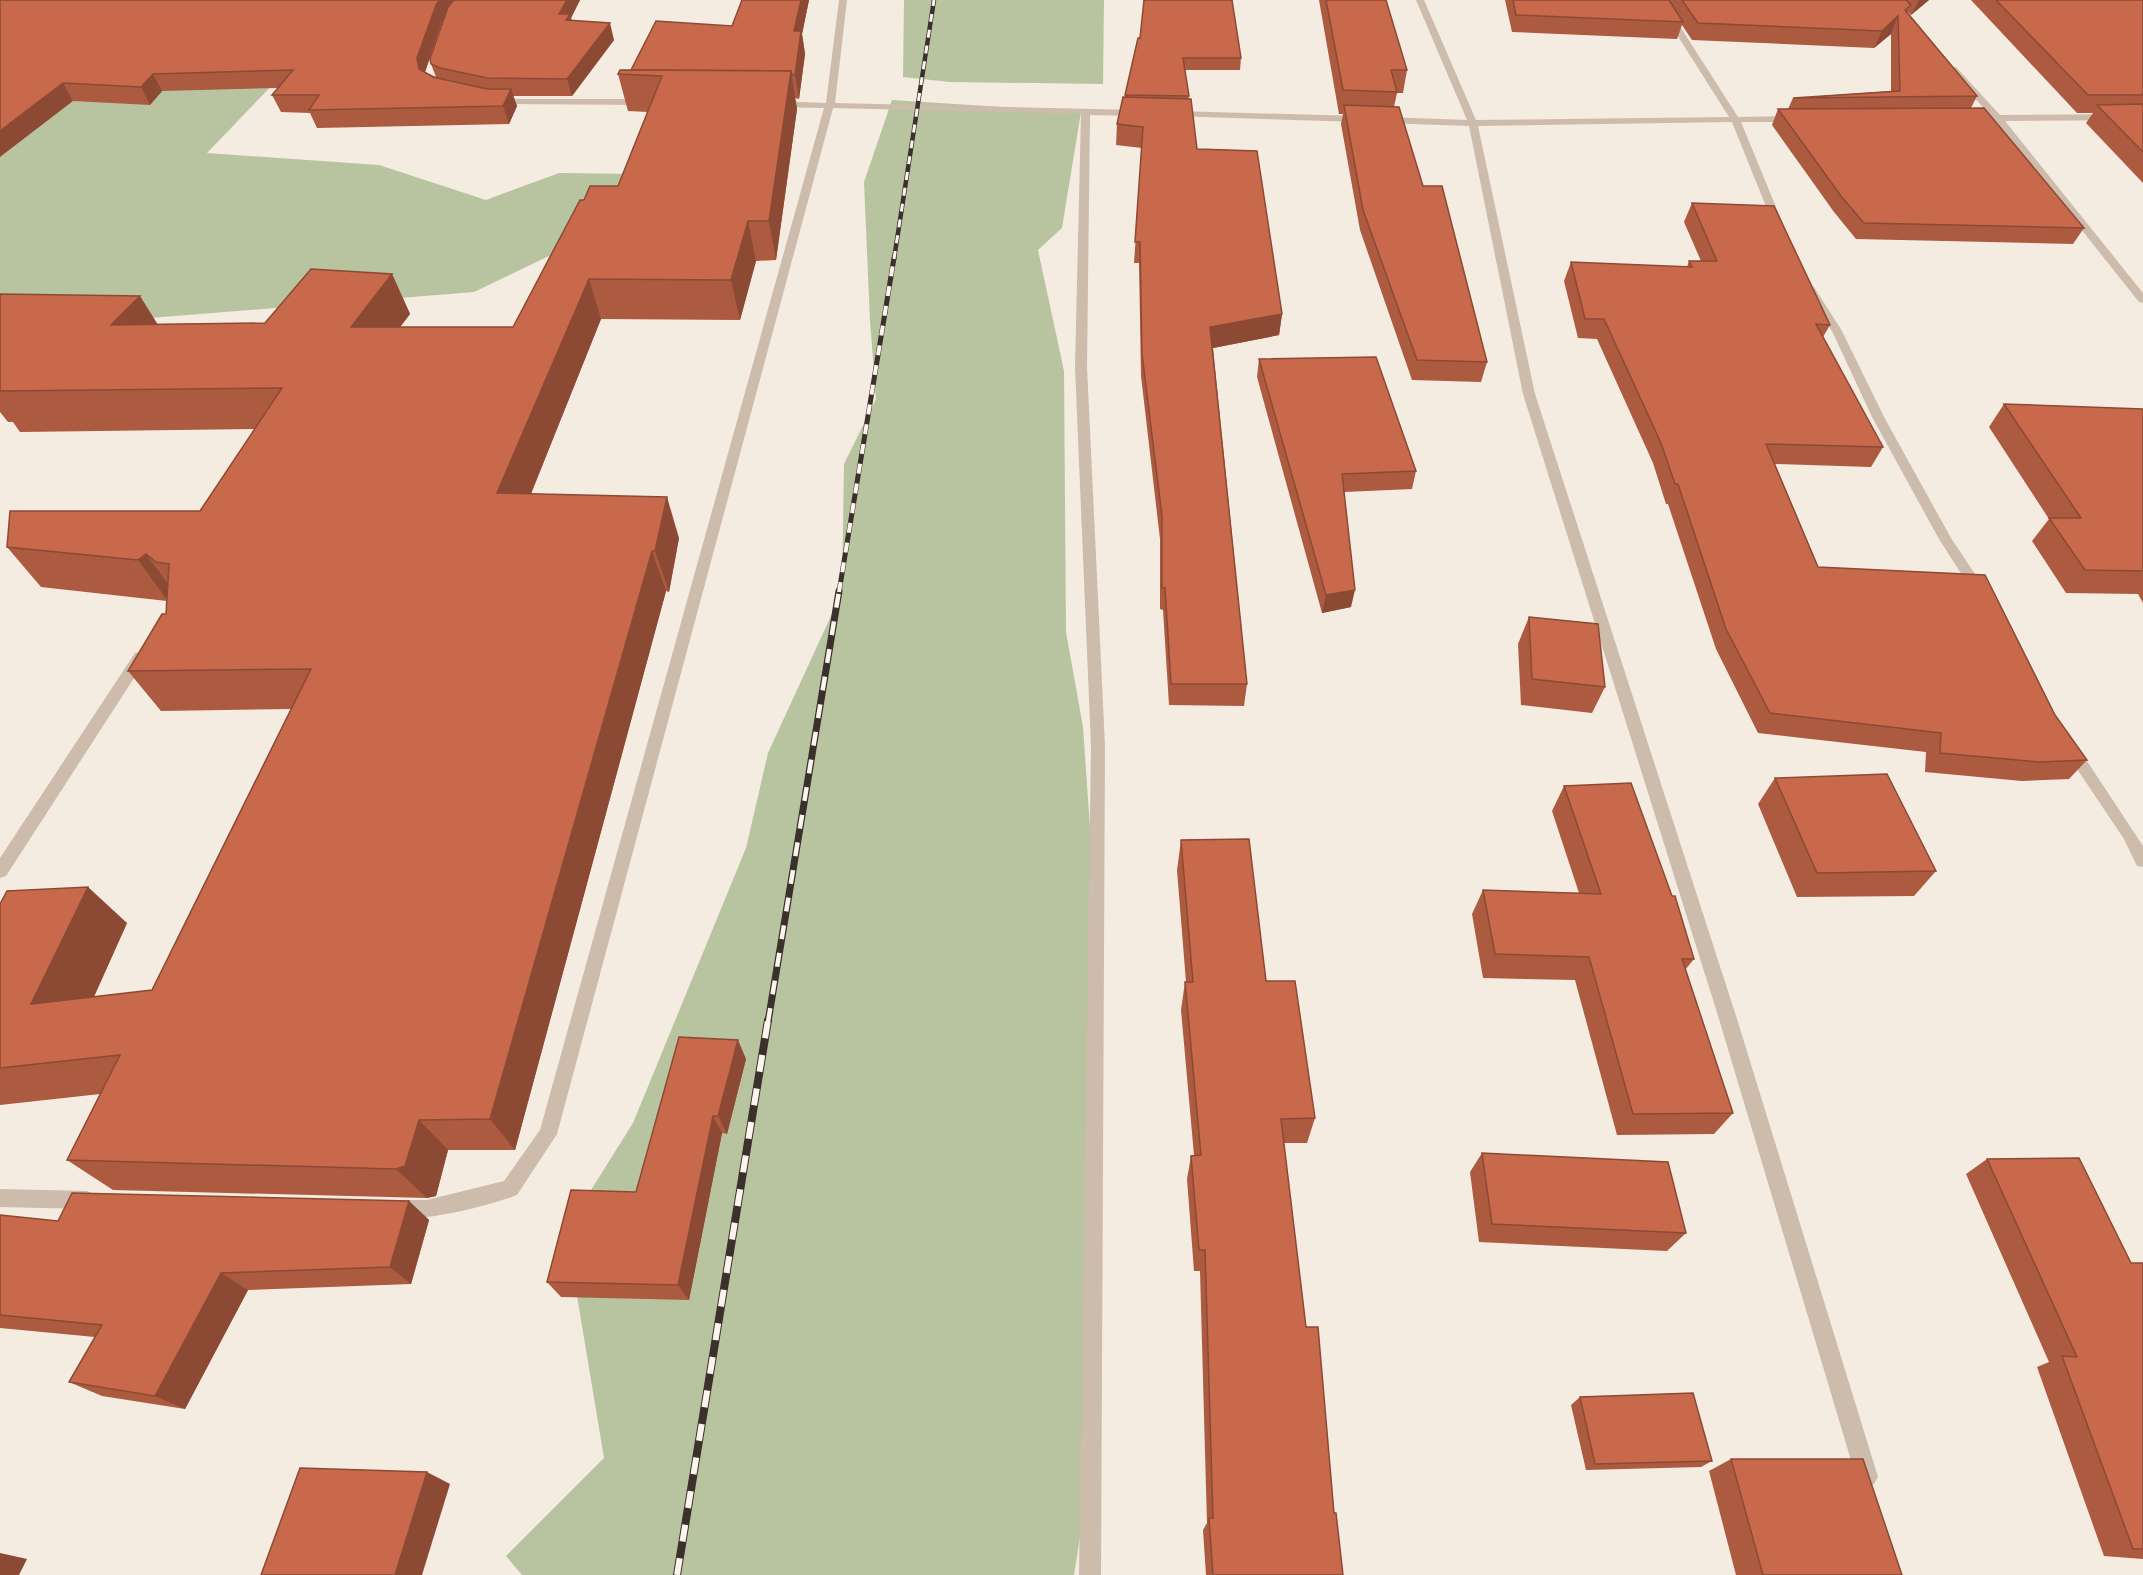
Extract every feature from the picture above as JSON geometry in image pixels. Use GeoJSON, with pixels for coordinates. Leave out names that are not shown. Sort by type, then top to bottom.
{"type":"FeatureCollection","features":[{"type":"Feature","properties":{"kind":"street"},"geometry":{"type":"LineString","coordinates":[[380,1208],[427,1209],[510,1189],[548,1134],[830,104],[843,0]]}},
{"type":"Feature","properties":{"kind":"street"},"geometry":{"type":"LineString","coordinates":[[1420,0],[1473,123],[1529,394],[1728,1019],[1873,1496]]}},
{"type":"Feature","properties":{"kind":"street"},"geometry":{"type":"LineString","coordinates":[[1659,0],[1735,120],[1784,241]]}},
{"type":"Feature","properties":{"kind":"street"},"geometry":{"type":"LineString","coordinates":[[1944,59],[1997,117],[2143,300]]}},
{"type":"Feature","properties":{"kind":"street"},"geometry":{"type":"LineString","coordinates":[[483,99],[493,101],[656,102]]}},
{"type":"Feature","properties":{"kind":"street"},"geometry":{"type":"LineString","coordinates":[[760,104],[1143,113]]}},
{"type":"Feature","properties":{"kind":"street"},"geometry":{"type":"LineString","coordinates":[[1086,111],[1081,367],[1098,746],[1090,1575]]}},
{"type":"Feature","properties":{"kind":"street"},"geometry":{"type":"LineString","coordinates":[[1166,114],[1473,123],[1807,119]]}},
{"type":"Feature","properties":{"kind":"street"},"geometry":{"type":"LineString","coordinates":[[1962,118],[2143,117]]}},
{"type":"Feature","properties":{"kind":"street"},"geometry":{"type":"LineString","coordinates":[[1806,282],[1837,331],[1878,417],[1945,539],[1983,597]]}},
{"type":"Feature","properties":{"kind":"street"},"geometry":{"type":"LineString","coordinates":[[0,871],[151,642]]}},
{"type":"Feature","properties":{"kind":"street"},"geometry":{"type":"LineString","coordinates":[[2067,743],[2143,861]]}},
{"type":"Feature","properties":{"kind":"street"},"geometry":{"type":"LineString","coordinates":[[0,1198],[107,1201]]}},
{"type":"Feature","properties":{"kind":"green space"},"geometry":{"type":"Polygon","coordinates":[[[904,0],[1104,0],[1103,84],[950,82],[903,77],[904,0]]]}},
{"type":"Feature","properties":{"kind":"green space"},"geometry":{"type":"Polygon","coordinates":[[[40,67],[279,78],[207,153],[379,165],[486,200],[559,173],[717,175],[474,292],[0,330],[0,116],[40,67]]]}},
{"type":"Feature","properties":{"kind":"green space"},"geometry":{"type":"Polygon","coordinates":[[[892,100],[1081,112],[1062,228],[1038,250],[1064,371],[1066,632],[1083,727],[1095,899],[1089,1481],[1074,1575],[522,1575],[506,1556],[604,1458],[566,1230],[633,1123],[746,848],[768,753],[842,592],[844,464],[876,399],[864,182],[892,100]]]}},
{"type":"Feature","properties":{"kind":"building"},"geometry":{"type":"Polygon","coordinates":[[[0,0],[440,0],[436,5],[417,58],[419,69],[433,77],[487,89],[511,89],[503,106],[309,110],[319,95],[272,95],[293,70],[153,74],[141,87],[63,83],[0,131],[0,0]]]}},
{"type":"Feature","properties":{"kind":"building"},"geometry":{"type":"Polygon","coordinates":[[[454,0],[567,0],[559,14],[570,14],[566,20],[610,23],[567,79],[487,78],[431,64],[430,59],[448,7],[454,0]]]}},
{"type":"Feature","properties":{"kind":"building"},"geometry":{"type":"Polygon","coordinates":[[[742,0],[801,0],[794,31],[801,31],[795,75],[792,75],[791,71],[631,70],[656,21],[732,26],[742,0]]]}},
{"type":"Feature","properties":{"kind":"building"},"geometry":{"type":"Polygon","coordinates":[[[1144,0],[1232,0],[1241,58],[1183,58],[1189,96],[1125,95],[1138,38],[1140,38],[1144,0]]]}},
{"type":"Feature","properties":{"kind":"building"},"geometry":{"type":"Polygon","coordinates":[[[1326,0],[1386,0],[1407,70],[1391,70],[1397,92],[1343,90],[1326,0]]]}},
{"type":"Feature","properties":{"kind":"building"},"geometry":{"type":"Polygon","coordinates":[[[1513,0],[1669,0],[1683,22],[1516,15],[1513,0]]]}},
{"type":"Feature","properties":{"kind":"building"},"geometry":{"type":"Polygon","coordinates":[[[1682,0],[1906,0],[1911,5],[1905,10],[1977,96],[1793,98],[1900,91],[1898,16],[1882,31],[1698,23],[1682,0]]]}},
{"type":"Feature","properties":{"kind":"building"},"geometry":{"type":"Polygon","coordinates":[[[1996,0],[2143,0],[2143,95],[2088,95],[1996,0]]]}},
{"type":"Feature","properties":{"kind":"building"},"geometry":{"type":"Polygon","coordinates":[[[620,70],[791,71],[769,221],[748,221],[731,280],[589,279],[497,493],[667,497],[655,551],[652,551],[490,1119],[419,1120],[405,1166],[396,1169],[67,1160],[120,1055],[0,1068],[0,904],[7,891],[88,887],[31,1004],[152,990],[311,669],[128,671],[162,614],[166,614],[169,564],[156,562],[146,554],[138,560],[7,547],[10,511],[200,511],[282,388],[0,391],[0,294],[140,296],[111,325],[265,323],[311,269],[392,274],[351,327],[513,327],[580,200],[584,200],[590,186],[618,186],[662,76],[618,74],[620,70]]]}},
{"type":"Feature","properties":{"kind":"building"},"geometry":{"type":"Polygon","coordinates":[[[1123,97],[1191,99],[1197,149],[1257,151],[1282,314],[1210,327],[1247,684],[1171,684],[1165,588],[1162,588],[1162,516],[1142,354],[1140,242],[1135,242],[1143,127],[1117,124],[1123,97]]]}},
{"type":"Feature","properties":{"kind":"building"},"geometry":{"type":"Polygon","coordinates":[[[2143,104],[2143,152],[2097,105],[2143,104]]]}},
{"type":"Feature","properties":{"kind":"building"},"geometry":{"type":"Polygon","coordinates":[[[1344,105],[1399,107],[1423,186],[1442,186],[1487,362],[1417,360],[1363,210],[1344,105]]]}},
{"type":"Feature","properties":{"kind":"building"},"geometry":{"type":"Polygon","coordinates":[[[1984,108],[2084,228],[1864,223],[1841,196],[1778,109],[1984,108]]]}},
{"type":"Feature","properties":{"kind":"building"},"geometry":{"type":"Polygon","coordinates":[[[1692,203],[1774,206],[1830,325],[1816,324],[1883,447],[1766,444],[1818,567],[1985,575],[2055,715],[2087,760],[2039,762],[1940,753],[1941,733],[1770,713],[1726,629],[1678,484],[1675,484],[1661,443],[1604,319],[1585,319],[1571,262],[1692,267],[1689,261],[1717,261],[1692,203]]]}},
{"type":"Feature","properties":{"kind":"building"},"geometry":{"type":"Polygon","coordinates":[[[1376,357],[1416,471],[1342,474],[1355,590],[1326,595],[1259,359],[1376,357]]]}},
{"type":"Feature","properties":{"kind":"building"},"geometry":{"type":"Polygon","coordinates":[[[2004,404],[2143,409],[2143,571],[2085,570],[2049,518],[2081,518],[2004,404]]]}},
{"type":"Feature","properties":{"kind":"building"},"geometry":{"type":"Polygon","coordinates":[[[1529,617],[1598,624],[1605,687],[1532,679],[1529,617]]]}},
{"type":"Feature","properties":{"kind":"building"},"geometry":{"type":"Polygon","coordinates":[[[1887,774],[1936,871],[1817,873],[1775,778],[1887,774]]]}},
{"type":"Feature","properties":{"kind":"building"},"geometry":{"type":"Polygon","coordinates":[[[1631,783],[1672,896],[1675,896],[1694,959],[1682,959],[1733,1113],[1633,1114],[1589,957],[1495,954],[1483,890],[1601,894],[1564,786],[1631,783]]]}},
{"type":"Feature","properties":{"kind":"building"},"geometry":{"type":"Polygon","coordinates":[[[1249,839],[1266,981],[1295,981],[1315,1118],[1281,1119],[1306,1327],[1318,1327],[1334,1513],[1336,1513],[1343,1575],[1213,1575],[1209,1518],[1213,1518],[1205,1250],[1199,1250],[1191,1156],[1201,1155],[1185,982],[1193,982],[1181,840],[1249,839]]]}},
{"type":"Feature","properties":{"kind":"building"},"geometry":{"type":"Polygon","coordinates":[[[679,1037],[738,1040],[718,1116],[713,1116],[678,1285],[547,1282],[571,1190],[636,1192],[679,1037]]]}},
{"type":"Feature","properties":{"kind":"building"},"geometry":{"type":"Polygon","coordinates":[[[1482,1153],[1668,1162],[1686,1233],[1492,1224],[1482,1153]]]}},
{"type":"Feature","properties":{"kind":"building"},"geometry":{"type":"Polygon","coordinates":[[[2079,1158],[2131,1263],[2143,1263],[2143,1549],[2133,1549],[2062,1356],[2077,1357],[1987,1159],[2079,1158]]]}},
{"type":"Feature","properties":{"kind":"building"},"geometry":{"type":"Polygon","coordinates":[[[72,1193],[409,1201],[390,1267],[221,1273],[155,1396],[69,1382],[102,1325],[0,1315],[0,1215],[58,1221],[72,1193]]]}},
{"type":"Feature","properties":{"kind":"building"},"geometry":{"type":"Polygon","coordinates":[[[1693,1393],[1712,1461],[1595,1464],[1580,1397],[1693,1393]]]}},
{"type":"Feature","properties":{"kind":"building"},"geometry":{"type":"Polygon","coordinates":[[[1731,1459],[1863,1459],[1902,1575],[1763,1575],[1731,1459]]]}},
{"type":"Feature","properties":{"kind":"building"},"geometry":{"type":"Polygon","coordinates":[[[300,1468],[427,1472],[395,1575],[261,1575],[300,1468]]]}},
{"type":"Feature","properties":{"kind":"railway"},"geometry":{"type":"LineString","coordinates":[[894,259],[934,0]]}},
{"type":"Feature","properties":{"kind":"railway"},"geometry":{"type":"LineString","coordinates":[[839,592],[894,258]]}},
{"type":"Feature","properties":{"kind":"railway"},"geometry":{"type":"LineString","coordinates":[[768,1022],[839,591]]}},
{"type":"Feature","properties":{"kind":"railway"},"geometry":{"type":"LineString","coordinates":[[677,1575],[768,1020]]}}]}
